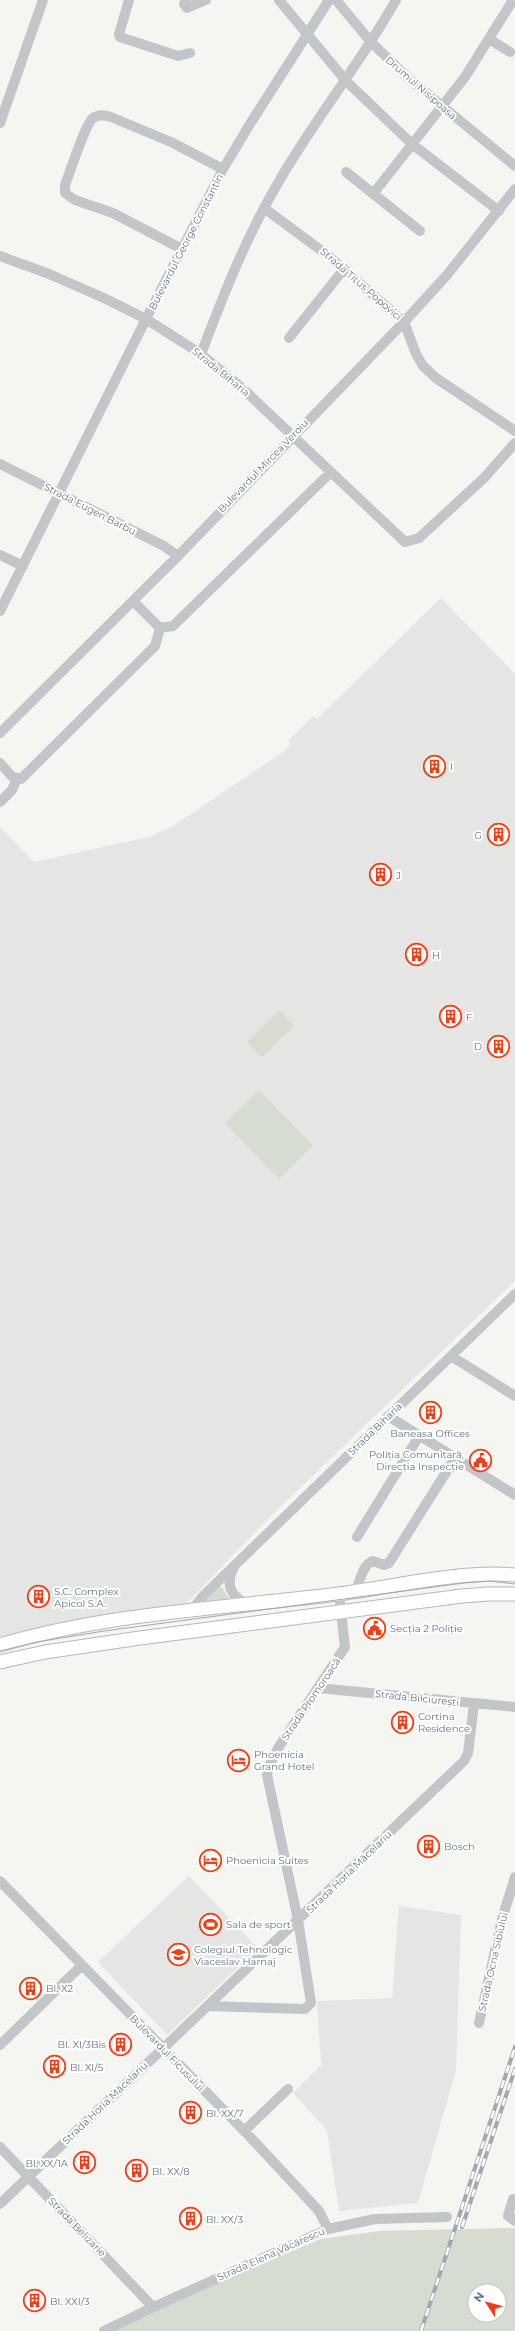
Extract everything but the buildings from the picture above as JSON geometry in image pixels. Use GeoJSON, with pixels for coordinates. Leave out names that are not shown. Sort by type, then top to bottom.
{"type":"FeatureCollection","features":[{"type":"Feature","properties":{"kind":"main road"},"geometry":{"type":"LineString","coordinates":[[0,1645],[83,1627],[190,1612],[489,1574],[515,1575]]}},
{"type":"Feature","properties":{"kind":"main road"},"geometry":{"type":"LineString","coordinates":[[0,1662],[123,1640],[488,1594],[515,1594]]}},
{"type":"Feature","properties":{"kind":"street"},"geometry":{"type":"LineString","coordinates":[[0,123],[43,0]]}},
{"type":"Feature","properties":{"kind":"street"},"geometry":{"type":"LineString","coordinates":[[129,0],[119,34],[120,37],[178,56],[190,53]]}},
{"type":"Feature","properties":{"kind":"street"},"geometry":{"type":"LineString","coordinates":[[186,0],[184,4],[187,8],[206,0]]}},
{"type":"Feature","properties":{"kind":"street"},"geometry":{"type":"LineString","coordinates":[[279,0],[306,35],[346,81],[412,144],[499,211]]}},
{"type":"Feature","properties":{"kind":"street","name":"Bulevardul George Constantin"},"geometry":{"type":"LineString","coordinates":[[0,611],[58,493],[223,169],[329,0]]}},
{"type":"Feature","properties":{"kind":"street","name":"Drumul Nisipoasa"},"geometry":{"type":"LineString","coordinates":[[336,0],[371,42],[442,107],[515,166]]}},
{"type":"Feature","properties":{"kind":"street"},"geometry":{"type":"LineString","coordinates":[[201,354],[233,273],[264,208],[294,156],[346,81],[396,0]]}},
{"type":"Feature","properties":{"kind":"street"},"geometry":{"type":"LineString","coordinates":[[373,194],[442,107],[489,40],[513,0]]}},
{"type":"Feature","properties":{"kind":"street"},"geometry":{"type":"LineString","coordinates":[[489,40],[510,52]]}},
{"type":"Feature","properties":{"kind":"street"},"geometry":{"type":"LineString","coordinates":[[182,249],[113,213],[75,200],[65,193],[65,185],[89,124],[97,116],[102,114],[111,117],[171,142],[223,169]]}},
{"type":"Feature","properties":{"kind":"street"},"geometry":{"type":"LineString","coordinates":[[346,172],[420,231]]}},
{"type":"Feature","properties":{"kind":"street","name":"Bulevardul Mircea Veroiu"},"geometry":{"type":"LineString","coordinates":[[0,733],[178,556],[292,435],[404,322],[499,211],[515,189]]}},
{"type":"Feature","properties":{"kind":"street","name":"Strada Titus Popovici"},"geometry":{"type":"LineString","coordinates":[[264,208],[281,219],[344,268],[404,322],[416,354],[423,366],[436,378],[515,431]]}},
{"type":"Feature","properties":{"kind":"street","name":"Strada Biharia"},"geometry":{"type":"LineString","coordinates":[[0,256],[49,274],[146,319],[201,354],[292,435],[405,542],[419,538],[484,478],[515,443]]}},
{"type":"Feature","properties":{"kind":"street"},"geometry":{"type":"LineString","coordinates":[[289,338],[344,268]]}},
{"type":"Feature","properties":{"kind":"street","name":"Strada Eugen Barbu"},"geometry":{"type":"LineString","coordinates":[[0,464],[164,546],[178,556]]}},
{"type":"Feature","properties":{"kind":"street"},"geometry":{"type":"LineString","coordinates":[[160,628],[173,626],[331,472]]}},
{"type":"Feature","properties":{"kind":"street"},"geometry":{"type":"LineString","coordinates":[[0,555],[23,566]]}},
{"type":"Feature","properties":{"kind":"street"},"geometry":{"type":"LineString","coordinates":[[132,601],[160,628]]}},
{"type":"Feature","properties":{"kind":"street"},"geometry":{"type":"LineString","coordinates":[[0,763],[14,777],[20,779],[155,646],[160,628]]}},
{"type":"Feature","properties":{"kind":"street"},"geometry":{"type":"LineString","coordinates":[[0,802],[15,786],[16,782],[14,777]]}},
{"type":"Feature","properties":{"kind":"street","name":"Strada Biharia"},"geometry":{"type":"LineString","coordinates":[[190,1612],[198,1601],[514,1296]]}},
{"type":"Feature","properties":{"kind":"street"},"geometry":{"type":"LineString","coordinates":[[451,1356],[515,1396]]}},
{"type":"Feature","properties":{"kind":"street"},"geometry":{"type":"LineString","coordinates":[[388,1416],[515,1495]]}},
{"type":"Feature","properties":{"kind":"street"},"geometry":{"type":"LineString","coordinates":[[357,1537],[419,1436]]}},
{"type":"Feature","properties":{"kind":"street"},"geometry":{"type":"LineString","coordinates":[[356,1591],[362,1574],[369,1563],[373,1561],[384,1565],[389,1563],[455,1458]]}},
{"type":"Feature","properties":{"kind":"street","name":"Strada Biharia"},"geometry":{"type":"LineString","coordinates":[[236,1564],[229,1577],[229,1587],[238,1599],[250,1604]]}},
{"type":"Feature","properties":{"kind":"street","name":"Strada Promoroacă"},"geometry":{"type":"LineString","coordinates":[[208,2006],[305,2009],[309,2007],[310,2004],[298,1920],[267,1775],[269,1766],[278,1748],[345,1647],[339,1594]]}},
{"type":"Feature","properties":{"kind":"street","name":"Strada Bilciurești"},"geometry":{"type":"LineString","coordinates":[[318,1688],[515,1707]]}},
{"type":"Feature","properties":{"kind":"street","name":"Strada Horia Măcelariu"},"geometry":{"type":"LineString","coordinates":[[0,2204],[464,1761],[468,1753],[474,1704]]}},
{"type":"Feature","properties":{"kind":"street","name":"Strada Ocna Sibiului"},"geometry":{"type":"LineString","coordinates":[[479,2024],[502,1919],[515,1877]]}},
{"type":"Feature","properties":{"kind":"street","name":"Bulevardul Ficusului"},"geometry":{"type":"LineString","coordinates":[[1,1885],[82,1965],[244,2131],[319,2210],[328,2229]]}},
{"type":"Feature","properties":{"kind":"street"},"geometry":{"type":"LineString","coordinates":[[0,2045],[82,1965]]}},
{"type":"Feature","properties":{"kind":"street"},"geometry":{"type":"LineString","coordinates":[[244,2131],[288,2089]]}},
{"type":"Feature","properties":{"kind":"street","name":"Strada Belizarie"},"geometry":{"type":"LineString","coordinates":[[0,2147],[153,2307]]}},
{"type":"Feature","properties":{"kind":"street"},"geometry":{"type":"LineString","coordinates":[[512,2199],[508,2216],[515,2221]]}},
{"type":"Feature","properties":{"kind":"street","name":"Strada Elena Văcărescu"},"geometry":{"type":"LineString","coordinates":[[104,2331],[153,2307],[328,2229],[375,2219],[448,2218]]}},
{"type":"Feature","properties":{"kind":"shaded area"},"geometry":{"type":"Polygon","coordinates":[[[441,598],[515,674],[515,1281],[269,1518],[183,1607],[0,1642],[0,827],[34,862],[149,837],[170,828],[282,753],[291,744],[288,741],[313,716],[317,719],[441,598]]]}},
{"type":"Feature","properties":{"kind":"shaded area"},"geometry":{"type":"Polygon","coordinates":[[[279,1010],[294,1026],[262,1057],[247,1042],[279,1010]]]}},
{"type":"Feature","properties":{"kind":"shaded area"},"geometry":{"type":"Polygon","coordinates":[[[259,1090],[313,1145],[279,1179],[225,1123],[259,1090]]]}},
{"type":"Feature","properties":{"kind":"shaded area"},"geometry":{"type":"Polygon","coordinates":[[[219,1587],[222,1587],[231,1602],[203,1605],[202,1602],[219,1587]]]}},
{"type":"Feature","properties":{"kind":"shaded area","name":"Colegiul Tehnologic Viaceslav Harnaj"},"geometry":{"type":"Polygon","coordinates":[[[189,1876],[258,1948],[167,2035],[98,1962],[189,1876]]]}},
{"type":"Feature","properties":{"kind":"shaded area"},"geometry":{"type":"Polygon","coordinates":[[[399,1906],[461,1915],[456,2070],[418,2203],[339,2211],[327,2130],[293,2093],[321,2065],[317,2001],[392,1998],[399,1906]]]}},
{"type":"Feature","properties":{"kind":"shaded area"},"geometry":{"type":"Polygon","coordinates":[[[515,2228],[515,2331],[114,2331],[183,2298],[321,2239],[379,2231],[515,2228]]]}},
{"type":"Feature","properties":{"kind":"tram line"},"geometry":{"type":"LineString","coordinates":[[0,1651],[37,1642],[104,1631],[464,1583],[489,1581],[515,1584]]}},
{"type":"Feature","properties":{"kind":"railway"},"geometry":{"type":"LineString","coordinates":[[421,2331],[515,2047]]}},
{"type":"Feature","properties":{"kind":"railway"},"geometry":{"type":"LineString","coordinates":[[462,2227],[515,2069]]}},
{"type":"Feature","properties":{"kind":"place","name":"I"},"geometry":{"type":"Point","coordinates":[434,766]}},
{"type":"Feature","properties":{"kind":"place","name":"G"},"geometry":{"type":"Point","coordinates":[498,835]}},
{"type":"Feature","properties":{"kind":"place","name":"J"},"geometry":{"type":"Point","coordinates":[381,875]}},
{"type":"Feature","properties":{"kind":"place","name":"H"},"geometry":{"type":"Point","coordinates":[416,955]}},
{"type":"Feature","properties":{"kind":"place","name":"F"},"geometry":{"type":"Point","coordinates":[451,1017]}},
{"type":"Feature","properties":{"kind":"place","name":"D"},"geometry":{"type":"Point","coordinates":[498,1046]}},
{"type":"Feature","properties":{"kind":"place","name":"Baneasa Offices"},"geometry":{"type":"Point","coordinates":[430,1413]}},
{"type":"Feature","properties":{"kind":"place","name":"Poliția Comunitară, Direcția Inspecție"},"geometry":{"type":"Point","coordinates":[480,1460]}},
{"type":"Feature","properties":{"kind":"place","name":"S.C. Complex Apicol S.A."},"geometry":{"type":"Point","coordinates":[38,1597]}},
{"type":"Feature","properties":{"kind":"place","name":"Secția 2 Poliție"},"geometry":{"type":"Point","coordinates":[374,1628]}},
{"type":"Feature","properties":{"kind":"place","name":"Cortina Residence"},"geometry":{"type":"Point","coordinates":[402,1722]}},
{"type":"Feature","properties":{"kind":"place","name":"Phoenicia Grand Hotel"},"geometry":{"type":"Point","coordinates":[239,1760]}},
{"type":"Feature","properties":{"kind":"place","name":"Bosch"},"geometry":{"type":"Point","coordinates":[428,1846]}},
{"type":"Feature","properties":{"kind":"place","name":"Phoenicia Suites"},"geometry":{"type":"Point","coordinates":[210,1860]}},
{"type":"Feature","properties":{"kind":"place","name":"Sala de sport"},"geometry":{"type":"Point","coordinates":[211,1924]}},
{"type":"Feature","properties":{"kind":"place","name":"Colegiul Tehnologic Viaceslav Harnaj"},"geometry":{"type":"Point","coordinates":[178,1955]}},
{"type":"Feature","properties":{"kind":"place","name":"Bl. X2"},"geometry":{"type":"Point","coordinates":[30,1988]}},
{"type":"Feature","properties":{"kind":"place","name":"Bl. XI/3Bis"},"geometry":{"type":"Point","coordinates":[121,2044]}},
{"type":"Feature","properties":{"kind":"place","name":"Bl. XI/5"},"geometry":{"type":"Point","coordinates":[54,2067]}},
{"type":"Feature","properties":{"kind":"place","name":"Bl. XX/7"},"geometry":{"type":"Point","coordinates":[191,2113]}},
{"type":"Feature","properties":{"kind":"place","name":"Bl. XX/1A"},"geometry":{"type":"Point","coordinates":[84,2163]}},
{"type":"Feature","properties":{"kind":"place","name":"Bl. XX/8"},"geometry":{"type":"Point","coordinates":[137,2171]}},
{"type":"Feature","properties":{"kind":"place","name":"Bl. XX/3"},"geometry":{"type":"Point","coordinates":[191,2219]}},
{"type":"Feature","properties":{"kind":"place","name":"Bl. XXI/3"},"geometry":{"type":"Point","coordinates":[34,2301]}}]}
